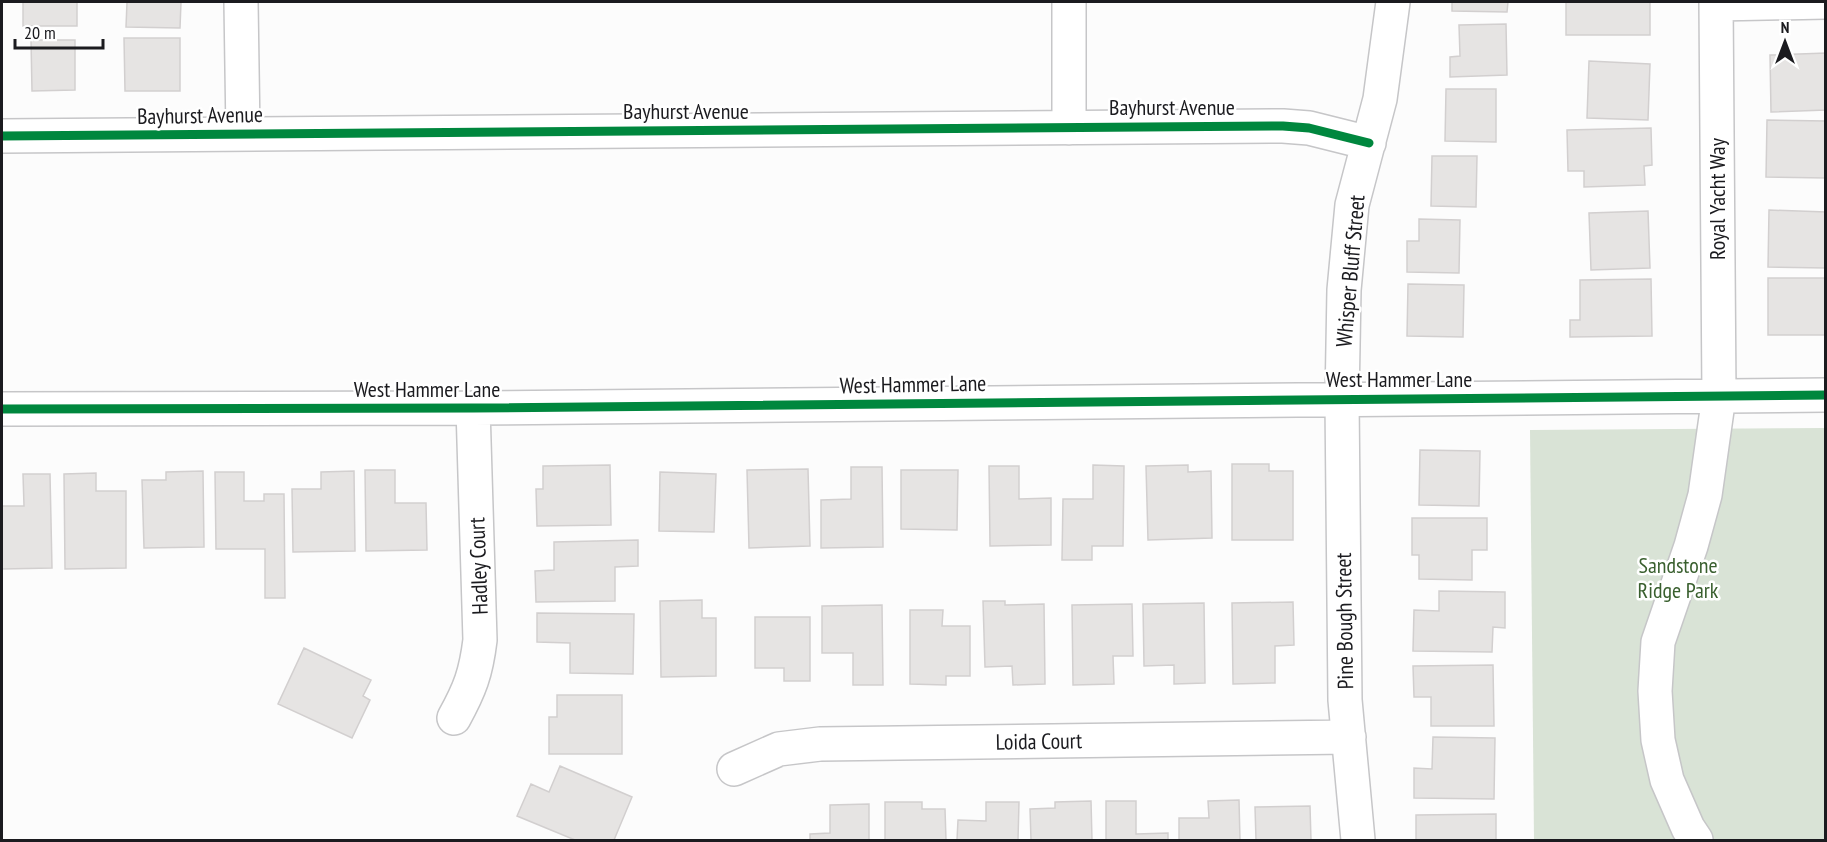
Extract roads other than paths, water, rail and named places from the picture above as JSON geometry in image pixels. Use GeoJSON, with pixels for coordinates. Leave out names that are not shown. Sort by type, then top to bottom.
{"type":"FeatureCollection","features":[{"type":"Feature","properties":{"kind":"street"},"geometry":{"type":"LineString","coordinates":[[241,2],[243,134]]}},
{"type":"Feature","properties":{"kind":"street"},"geometry":{"type":"LineString","coordinates":[[1069,2],[1069,128]]}},
{"type":"Feature","properties":{"kind":"street","name":"Whisper Bluff Street"},"geometry":{"type":"LineString","coordinates":[[1342,400],[1344,290],[1352,205],[1380,99],[1393,2]]}},
{"type":"Feature","properties":{"kind":"street"},"geometry":{"type":"LineString","coordinates":[[1716,3],[1826,2]]}},
{"type":"Feature","properties":{"kind":"street","name":"Royal Yacht Way"},"geometry":{"type":"LineString","coordinates":[[1696,840],[1688,828],[1667,780],[1658,740],[1655,691],[1658,642],[1691,546],[1705,495],[1719,396],[1716,3]]}},
{"type":"Feature","properties":{"kind":"street","name":"Bayhurst Avenue"},"geometry":{"type":"LineString","coordinates":[[2,136],[1283,126],[1309,128],[1368,143]]}},
{"type":"Feature","properties":{"kind":"street","name":"West Hammer Lane"},"geometry":{"type":"LineString","coordinates":[[2,409],[473,408],[1826,395]]}},
{"type":"Feature","properties":{"kind":"street","name":"Pine Bough Street"},"geometry":{"type":"LineString","coordinates":[[1342,400],[1345,700],[1358,840]]}},
{"type":"Feature","properties":{"kind":"street","name":"Hadley Court"},"geometry":{"type":"LineString","coordinates":[[454,718],[467,695],[476,672],[480,640],[473,408]]}},
{"type":"Feature","properties":{"kind":"street","name":"Loida Court"},"geometry":{"type":"LineString","coordinates":[[734,769],[779,749],[820,744],[1349,737]]}},
{"type":"Feature","properties":{"kind":"park label","name":"Sandstone Ridge Park"},"geometry":{"type":"Point","coordinates":[1678,578]}}]}
